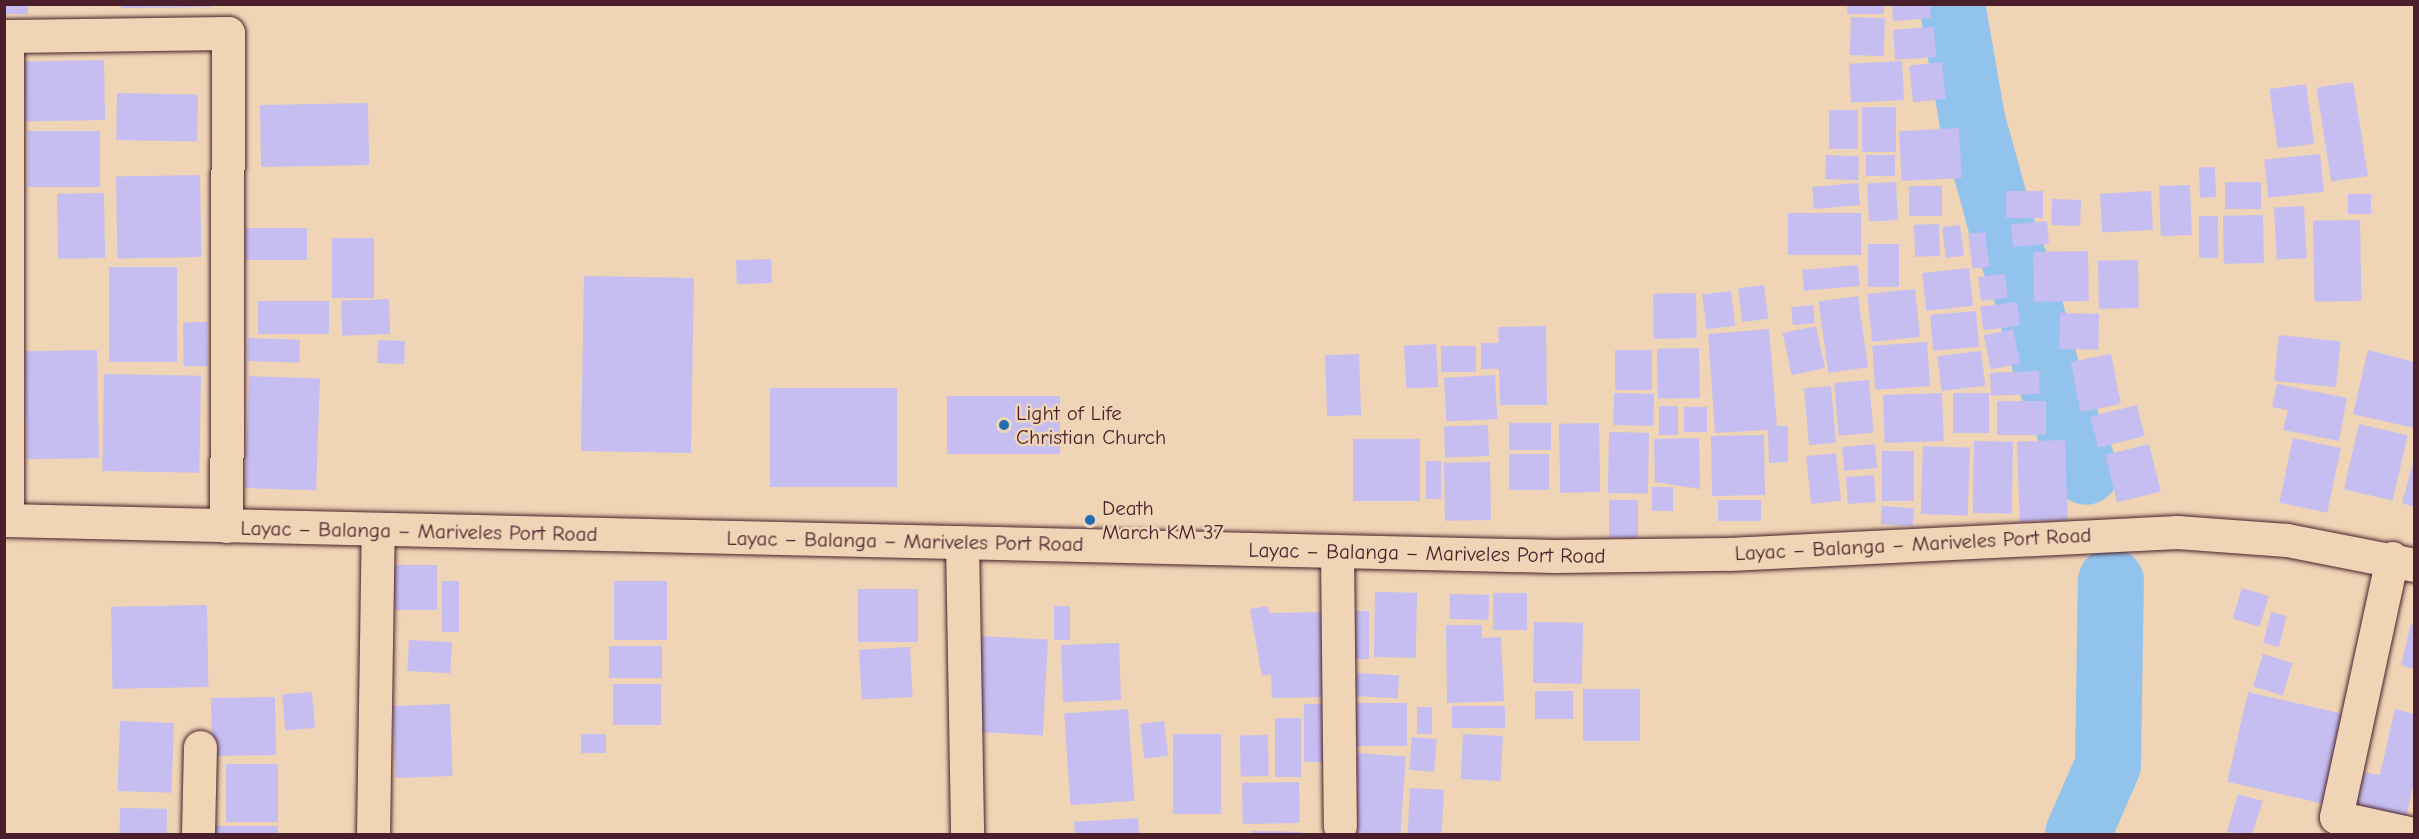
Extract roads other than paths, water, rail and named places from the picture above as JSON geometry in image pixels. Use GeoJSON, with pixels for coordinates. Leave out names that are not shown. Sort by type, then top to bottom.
{"type":"FeatureCollection","features":[{"type":"Feature","properties":{"kind":"street"},"geometry":{"type":"LineString","coordinates":[[6,520],[7,36],[228,33],[226,526]]}},
{"type":"Feature","properties":{"kind":"street","name":"Layac – Balanga – Mariveles Port Road"},"geometry":{"type":"LineString","coordinates":[[6,520],[378,531],[1337,552],[1729,554],[2177,532],[2286,540],[2403,562]]}},
{"type":"Feature","properties":{"kind":"street"},"geometry":{"type":"LineString","coordinates":[[373,834],[378,531]]}},
{"type":"Feature","properties":{"kind":"street"},"geometry":{"type":"LineString","coordinates":[[962,542],[967,834]]}},
{"type":"Feature","properties":{"kind":"street"},"geometry":{"type":"LineString","coordinates":[[1337,552],[1340,826]]}},
{"type":"Feature","properties":{"kind":"street"},"geometry":{"type":"LineString","coordinates":[[2403,562],[2336,818],[2415,834]]}},
{"type":"Feature","properties":{"kind":"street"},"geometry":{"type":"LineString","coordinates":[[198,834],[200,747]]}},
{"type":"Feature","properties":{"kind":"waterway"},"geometry":{"type":"LineString","coordinates":[[1952,4],[1972,119],[2002,228],[2025,289],[2048,375],[2086,472]]}},
{"type":"Feature","properties":{"kind":"waterway"},"geometry":{"type":"LineString","coordinates":[[2078,834],[2108,765],[2111,581]]}},
{"type":"Feature","properties":{"kind":"place","name":"Light of Life Christian Church"},"geometry":{"type":"Point","coordinates":[1004,425]}},
{"type":"Feature","properties":{"kind":"place","name":"Death March KM 37"},"geometry":{"type":"Point","coordinates":[1090,520]}}]}
